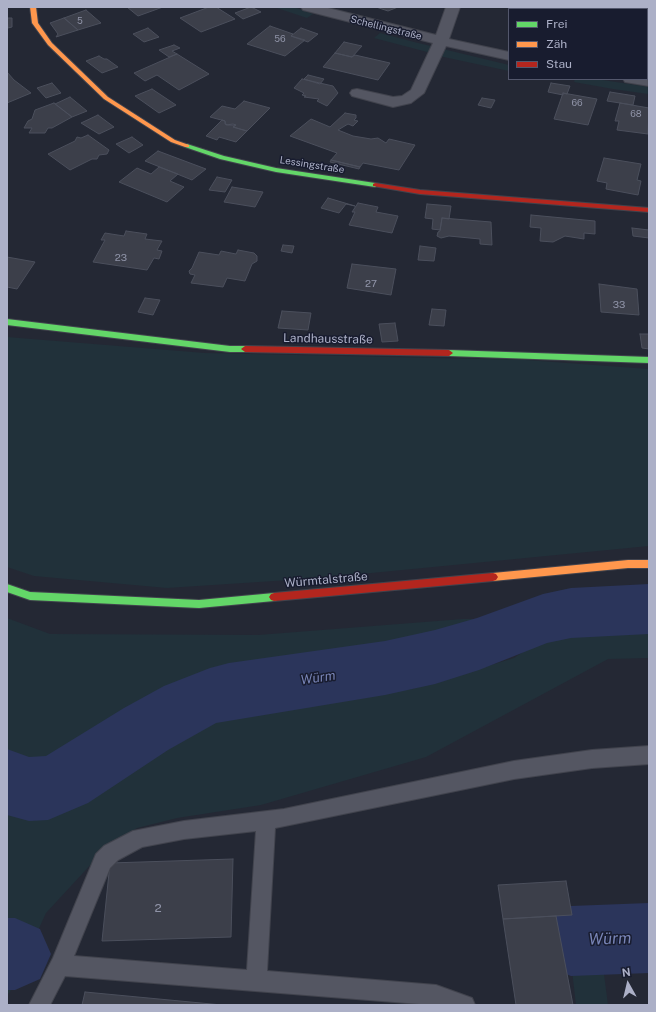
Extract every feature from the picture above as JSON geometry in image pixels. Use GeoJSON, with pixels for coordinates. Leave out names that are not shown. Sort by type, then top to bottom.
{"type":"FeatureCollection","features":[{"type":"Feature","properties":{"kind":"street","name":"Lessingstraße"},"geometry":{"type":"LineString","coordinates":[[33,7],[36,23],[50,44],[106,98],[173,141],[208,153],[276,170],[420,192],[649,210]]}},
{"type":"Feature","properties":{"kind":"street","name":"Schellingstraße"},"geometry":{"type":"LineString","coordinates":[[308,7],[316,11],[508,56]]}},
{"type":"Feature","properties":{"kind":"street"},"geometry":{"type":"LineString","coordinates":[[357,93],[393,102],[406,100],[417,93],[441,41],[453,7]]}},
{"type":"Feature","properties":{"kind":"street"},"geometry":{"type":"LineString","coordinates":[[636,80],[649,82]]}},
{"type":"Feature","properties":{"kind":"street","name":"Landhausstraße"},"geometry":{"type":"LineString","coordinates":[[7,322],[230,349],[462,353],[649,360]]}},
{"type":"Feature","properties":{"kind":"street","name":"Würmtalstraße"},"geometry":{"type":"LineString","coordinates":[[7,588],[30,596],[199,604],[620,565],[649,564]]}},
{"type":"Feature","properties":{"kind":"lane"},"geometry":{"type":"LineString","coordinates":[[39,1005],[60,964],[104,861],[111,853],[140,838],[162,833],[284,818],[514,770],[592,759],[649,755]]}},
{"type":"Feature","properties":{"kind":"lane"},"geometry":{"type":"LineString","coordinates":[[256,981],[266,820]]}},
{"type":"Feature","properties":{"kind":"lane"},"geometry":{"type":"LineString","coordinates":[[60,964],[436,995],[465,1005]]}},
{"type":"Feature","properties":{"kind":"shaded area"},"geometry":{"type":"Polygon","coordinates":[[[274,7],[294,7],[313,14],[307,18],[274,7]]]}},
{"type":"Feature","properties":{"kind":"shaded area"},"geometry":{"type":"Polygon","coordinates":[[[380,33],[435,47],[431,53],[374,38],[380,33]]]}},
{"type":"Feature","properties":{"kind":"shaded area"},"geometry":{"type":"Polygon","coordinates":[[[443,49],[508,65],[508,71],[439,56],[443,49]]]}},
{"type":"Feature","properties":{"kind":"shaded area"},"geometry":{"type":"Polygon","coordinates":[[[575,80],[603,80],[649,87],[649,91],[648,94],[574,82],[575,80]]]}},
{"type":"Feature","properties":{"kind":"shaded area"},"geometry":{"type":"Polygon","coordinates":[[[7,337],[205,353],[526,360],[649,369],[649,546],[320,578],[167,588],[34,576],[7,567],[7,337]]]}},
{"type":"Feature","properties":{"kind":"shaded area"},"geometry":{"type":"Polygon","coordinates":[[[7,618],[50,634],[258,635],[463,619],[510,619],[513,625],[460,645],[406,659],[338,672],[219,688],[161,710],[106,744],[70,770],[39,781],[16,779],[7,772],[7,618]]]}},
{"type":"Feature","properties":{"kind":"shaded area"},"geometry":{"type":"Polygon","coordinates":[[[649,619],[649,658],[608,659],[426,757],[261,805],[177,818],[137,828],[107,847],[46,913],[10,992],[7,995],[7,806],[47,809],[103,782],[185,724],[241,701],[412,689],[514,658],[566,622],[649,619]]]}},
{"type":"Feature","properties":{"kind":"shaded area"},"geometry":{"type":"Polygon","coordinates":[[[597,912],[649,914],[649,961],[604,974],[608,1005],[576,1005],[567,927],[597,912]]]}},
{"type":"Feature","properties":{"kind":"building"},"geometry":{"type":"Polygon","coordinates":[[[127,7],[163,7],[138,16],[127,7]]]}},
{"type":"Feature","properties":{"kind":"building"},"geometry":{"type":"Polygon","coordinates":[[[209,7],[216,7],[235,19],[201,32],[180,18],[209,7]]]}},
{"type":"Feature","properties":{"kind":"building"},"geometry":{"type":"Polygon","coordinates":[[[251,7],[261,12],[243,19],[235,13],[251,7]]]}},
{"type":"Feature","properties":{"kind":"building"},"geometry":{"type":"Polygon","coordinates":[[[376,7],[398,7],[388,11],[376,7]]]}},
{"type":"Feature","properties":{"kind":"building"},"geometry":{"type":"Polygon","coordinates":[[[86,10],[101,23],[78,30],[64,18],[86,10]]]}},
{"type":"Feature","properties":{"kind":"building"},"geometry":{"type":"Polygon","coordinates":[[[7,18],[12,18],[12,27],[8,28],[7,18]]]}},
{"type":"Feature","properties":{"kind":"building"},"geometry":{"type":"Polygon","coordinates":[[[64,18],[78,30],[56,37],[58,34],[50,23],[64,18]]]}},
{"type":"Feature","properties":{"kind":"building"},"geometry":{"type":"Polygon","coordinates":[[[270,26],[293,34],[291,36],[305,40],[285,56],[247,44],[270,26]]]}},
{"type":"Feature","properties":{"kind":"building"},"geometry":{"type":"Polygon","coordinates":[[[148,28],[159,37],[144,42],[133,34],[148,28]]]}},
{"type":"Feature","properties":{"kind":"building"},"geometry":{"type":"Polygon","coordinates":[[[301,28],[318,34],[308,42],[291,36],[301,28]]]}},
{"type":"Feature","properties":{"kind":"building"},"geometry":{"type":"Polygon","coordinates":[[[344,42],[362,46],[352,57],[335,53],[344,42]]]}},
{"type":"Feature","properties":{"kind":"building"},"geometry":{"type":"Polygon","coordinates":[[[174,45],[180,48],[172,51],[177,54],[169,57],[159,50],[174,45]]]}},
{"type":"Feature","properties":{"kind":"building"},"geometry":{"type":"Polygon","coordinates":[[[335,53],[352,57],[355,55],[390,63],[378,80],[323,67],[335,53]]]}},
{"type":"Feature","properties":{"kind":"building"},"geometry":{"type":"Polygon","coordinates":[[[177,54],[209,74],[179,90],[157,75],[145,81],[134,73],[177,54]]]}},
{"type":"Feature","properties":{"kind":"building"},"geometry":{"type":"Polygon","coordinates":[[[99,56],[107,59],[118,67],[102,73],[86,61],[99,56]]]}},
{"type":"Feature","properties":{"kind":"building"},"geometry":{"type":"Polygon","coordinates":[[[7,72],[14,80],[31,93],[7,103],[7,72]]]}},
{"type":"Feature","properties":{"kind":"building"},"geometry":{"type":"Polygon","coordinates":[[[308,75],[324,79],[320,84],[304,79],[308,75]]]}},
{"type":"Feature","properties":{"kind":"building"},"geometry":{"type":"Polygon","coordinates":[[[302,79],[333,86],[338,93],[327,106],[317,101],[319,99],[304,97],[306,96],[302,95],[304,93],[294,88],[302,79]]]}},
{"type":"Feature","properties":{"kind":"building"},"geometry":{"type":"Polygon","coordinates":[[[52,83],[61,93],[46,98],[37,88],[52,83]]]}},
{"type":"Feature","properties":{"kind":"building"},"geometry":{"type":"Polygon","coordinates":[[[551,83],[570,86],[567,94],[563,93],[563,95],[548,92],[551,83]]]}},
{"type":"Feature","properties":{"kind":"building"},"geometry":{"type":"Polygon","coordinates":[[[152,89],[176,105],[159,113],[135,96],[152,89]]]}},
{"type":"Feature","properties":{"kind":"building"},"geometry":{"type":"Polygon","coordinates":[[[610,92],[635,96],[633,105],[607,101],[610,92]]]}},
{"type":"Feature","properties":{"kind":"building"},"geometry":{"type":"Polygon","coordinates":[[[563,93],[597,99],[588,125],[554,119],[563,93]]]}},
{"type":"Feature","properties":{"kind":"building"},"geometry":{"type":"Polygon","coordinates":[[[70,97],[87,111],[72,117],[55,104],[70,97]]]}},
{"type":"Feature","properties":{"kind":"building"},"geometry":{"type":"Polygon","coordinates":[[[482,98],[495,100],[491,108],[478,105],[482,98]]]}},
{"type":"Feature","properties":{"kind":"building"},"geometry":{"type":"Polygon","coordinates":[[[244,101],[270,108],[247,131],[233,127],[236,125],[228,125],[225,124],[225,121],[210,117],[222,106],[235,109],[244,101]]]}},
{"type":"Feature","properties":{"kind":"building"},"geometry":{"type":"Polygon","coordinates":[[[54,103],[72,117],[52,128],[48,128],[45,133],[29,133],[32,128],[24,128],[28,121],[32,119],[35,110],[54,103]]]}},
{"type":"Feature","properties":{"kind":"building"},"geometry":{"type":"Polygon","coordinates":[[[620,103],[649,108],[648,134],[617,130],[619,121],[615,121],[620,103]]]}},
{"type":"Feature","properties":{"kind":"building"},"geometry":{"type":"Polygon","coordinates":[[[345,113],[356,115],[354,120],[358,121],[353,126],[348,124],[338,130],[353,136],[371,139],[378,138],[386,143],[389,139],[415,145],[399,170],[363,163],[360,167],[331,160],[337,153],[290,136],[311,119],[330,127],[345,113]]]}},
{"type":"Feature","properties":{"kind":"building"},"geometry":{"type":"Polygon","coordinates":[[[98,115],[114,127],[99,134],[81,123],[98,115]]]}},
{"type":"Feature","properties":{"kind":"building"},"geometry":{"type":"Polygon","coordinates":[[[222,120],[225,121],[226,125],[233,124],[236,125],[233,127],[247,131],[236,142],[219,137],[217,140],[206,136],[222,120]]]}},
{"type":"Feature","properties":{"kind":"building"},"geometry":{"type":"Polygon","coordinates":[[[88,135],[109,150],[107,154],[99,155],[97,159],[92,159],[70,170],[48,154],[75,141],[77,137],[81,138],[88,135]]]}},
{"type":"Feature","properties":{"kind":"building"},"geometry":{"type":"Polygon","coordinates":[[[132,137],[143,145],[129,153],[116,144],[132,137]]]}},
{"type":"Feature","properties":{"kind":"building"},"geometry":{"type":"Polygon","coordinates":[[[158,151],[206,169],[192,180],[145,161],[158,151]]]}},
{"type":"Feature","properties":{"kind":"building"},"geometry":{"type":"Polygon","coordinates":[[[604,158],[641,164],[637,180],[641,181],[638,195],[606,189],[607,183],[597,181],[604,158]]]}},
{"type":"Feature","properties":{"kind":"building"},"geometry":{"type":"Polygon","coordinates":[[[331,160],[360,167],[359,169],[330,162],[331,160]]]}},
{"type":"Feature","properties":{"kind":"building"},"geometry":{"type":"Polygon","coordinates":[[[159,167],[178,174],[170,181],[184,187],[167,202],[119,182],[137,168],[151,174],[159,167]]]}},
{"type":"Feature","properties":{"kind":"building"},"geometry":{"type":"Polygon","coordinates":[[[217,177],[232,180],[225,192],[209,190],[217,177]]]}},
{"type":"Feature","properties":{"kind":"building"},"geometry":{"type":"Polygon","coordinates":[[[232,187],[263,192],[255,207],[224,202],[232,187]]]}},
{"type":"Feature","properties":{"kind":"building"},"geometry":{"type":"Polygon","coordinates":[[[328,198],[355,206],[346,204],[339,213],[321,208],[328,198]]]}},
{"type":"Feature","properties":{"kind":"building"},"geometry":{"type":"Polygon","coordinates":[[[358,203],[378,207],[376,212],[398,216],[392,233],[349,225],[355,212],[352,212],[358,203]]]}},
{"type":"Feature","properties":{"kind":"building"},"geometry":{"type":"Polygon","coordinates":[[[427,204],[451,206],[449,219],[442,218],[440,230],[432,229],[433,219],[425,218],[427,204]]]}},
{"type":"Feature","properties":{"kind":"building"},"geometry":{"type":"Polygon","coordinates":[[[531,215],[595,221],[595,234],[584,233],[584,239],[565,236],[553,242],[540,241],[541,228],[530,227],[531,215]]]}},
{"type":"Feature","properties":{"kind":"building"},"geometry":{"type":"Polygon","coordinates":[[[442,218],[491,222],[492,245],[480,244],[480,239],[449,236],[441,238],[437,236],[438,232],[440,231],[442,218]]]}},
{"type":"Feature","properties":{"kind":"building"},"geometry":{"type":"Polygon","coordinates":[[[632,228],[649,230],[649,238],[633,236],[632,228]]]}},
{"type":"Feature","properties":{"kind":"building"},"geometry":{"type":"Polygon","coordinates":[[[126,231],[147,234],[145,239],[162,241],[157,250],[162,251],[159,259],[154,258],[147,270],[93,262],[105,240],[101,240],[105,233],[124,236],[126,231]]]}},
{"type":"Feature","properties":{"kind":"building"},"geometry":{"type":"Polygon","coordinates":[[[283,245],[294,246],[292,253],[281,251],[283,245]]]}},
{"type":"Feature","properties":{"kind":"building"},"geometry":{"type":"Polygon","coordinates":[[[420,246],[436,248],[434,261],[418,260],[420,246]]]}},
{"type":"Feature","properties":{"kind":"building"},"geometry":{"type":"Polygon","coordinates":[[[238,250],[254,253],[257,256],[257,261],[252,264],[245,281],[227,278],[223,287],[191,283],[195,275],[190,274],[189,271],[192,268],[199,252],[219,255],[221,251],[236,254],[238,250]]]}},
{"type":"Feature","properties":{"kind":"building"},"geometry":{"type":"Polygon","coordinates":[[[7,257],[35,262],[17,289],[7,287],[7,257]]]}},
{"type":"Feature","properties":{"kind":"building"},"geometry":{"type":"Polygon","coordinates":[[[352,264],[396,269],[391,295],[347,288],[352,264]]]}},
{"type":"Feature","properties":{"kind":"building"},"geometry":{"type":"Polygon","coordinates":[[[599,284],[637,289],[639,315],[601,312],[599,284]]]}},
{"type":"Feature","properties":{"kind":"building"},"geometry":{"type":"Polygon","coordinates":[[[145,298],[160,300],[153,315],[138,312],[145,298]]]}},
{"type":"Feature","properties":{"kind":"building"},"geometry":{"type":"Polygon","coordinates":[[[432,309],[446,310],[444,326],[429,325],[432,309]]]}},
{"type":"Feature","properties":{"kind":"building"},"geometry":{"type":"Polygon","coordinates":[[[282,311],[311,313],[308,330],[278,328],[282,311]]]}},
{"type":"Feature","properties":{"kind":"building"},"geometry":{"type":"Polygon","coordinates":[[[395,323],[398,341],[382,342],[379,324],[395,323]]]}},
{"type":"Feature","properties":{"kind":"building"},"geometry":{"type":"Polygon","coordinates":[[[640,334],[649,334],[649,349],[642,348],[640,334]]]}},
{"type":"Feature","properties":{"kind":"building"},"geometry":{"type":"Polygon","coordinates":[[[233,859],[231,937],[102,941],[110,863],[233,859]]]}},
{"type":"Feature","properties":{"kind":"building"},"geometry":{"type":"Polygon","coordinates":[[[566,881],[572,915],[503,919],[498,885],[566,881]]]}},
{"type":"Feature","properties":{"kind":"building"},"geometry":{"type":"Polygon","coordinates":[[[556,916],[573,1005],[516,1005],[503,919],[556,916]]]}},
{"type":"Feature","properties":{"kind":"building"},"geometry":{"type":"Polygon","coordinates":[[[85,992],[222,1005],[82,1005],[85,992]]]}},
{"type":"Feature","properties":{"kind":"waterway","name":"Würm"},"geometry":{"type":"LineString","coordinates":[[7,781],[13,786],[29,789],[48,788],[65,781],[146,729],[186,706],[210,696],[229,691],[385,668],[435,657],[479,644],[543,619],[571,613],[649,609]]}},
{"type":"Feature","properties":{"kind":"waterway","name":"Würm"},"geometry":{"type":"LineString","coordinates":[[571,941],[649,938]]}},
{"type":"Feature","properties":{"kind":"waterway","name":"Würm"},"geometry":{"type":"LineString","coordinates":[[7,954],[15,954]]}},
{"type":"Feature","properties":{"kind":"traffic: fast"},"geometry":{"type":"LineString","coordinates":[[187,146],[222,158],[276,170],[375,185]]}},
{"type":"Feature","properties":{"kind":"traffic: fast"},"geometry":{"type":"LineString","coordinates":[[7,322],[230,349],[245,349]]}},
{"type":"Feature","properties":{"kind":"traffic: fast"},"geometry":{"type":"LineString","coordinates":[[449,353],[649,360]]}},
{"type":"Feature","properties":{"kind":"traffic: fast"},"geometry":{"type":"LineString","coordinates":[[7,588],[30,596],[199,604],[274,597]]}},
{"type":"Feature","properties":{"kind":"traffic: slow"},"geometry":{"type":"LineString","coordinates":[[33,7],[35,23],[50,44],[106,98],[173,141],[187,146]]}},
{"type":"Feature","properties":{"kind":"traffic: slow"},"geometry":{"type":"LineString","coordinates":[[493,577],[628,564],[649,564]]}},
{"type":"Feature","properties":{"kind":"traffic: jam"},"geometry":{"type":"LineString","coordinates":[[375,185],[420,192],[649,210]]}},
{"type":"Feature","properties":{"kind":"traffic: jam"},"geometry":{"type":"LineString","coordinates":[[245,349],[449,353]]}},
{"type":"Feature","properties":{"kind":"traffic: jam"},"geometry":{"type":"LineString","coordinates":[[274,597],[493,577]]}}]}
